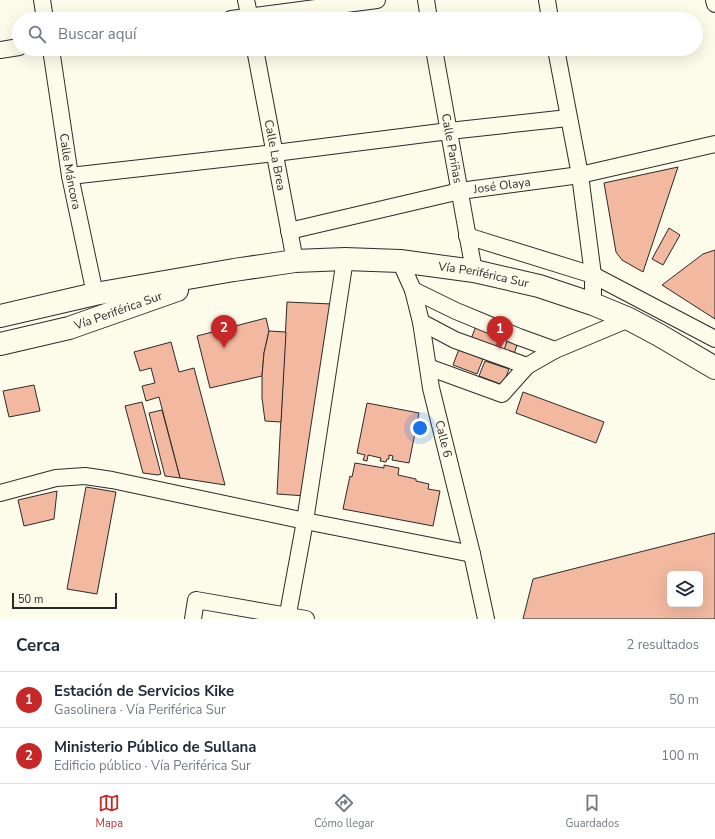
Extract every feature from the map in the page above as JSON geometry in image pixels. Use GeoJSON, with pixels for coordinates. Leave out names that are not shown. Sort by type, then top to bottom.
{"type":"FeatureCollection","features":[{"type":"Feature","properties":{"kind":"highway","name":"Vía Periférica Sur"},"geometry":{"type":"LineString","coordinates":[[0,316],[96,294],[295,261],[345,259],[400,261],[474,271],[539,286],[593,304],[629,319],[715,368]]}},
{"type":"Feature","properties":{"kind":"highway","name":"Vía Periférica Sur"},"geometry":{"type":"LineString","coordinates":[[0,344],[68,328],[234,270]]}},
{"type":"Feature","properties":{"kind":"street"},"geometry":{"type":"LineString","coordinates":[[42,0],[44,12]]}},
{"type":"Feature","properties":{"kind":"street"},"geometry":{"type":"LineString","coordinates":[[246,0],[248,12]]}},
{"type":"Feature","properties":{"kind":"street"},"geometry":{"type":"LineString","coordinates":[[292,12],[377,0]]}},
{"type":"Feature","properties":{"kind":"street"},"geometry":{"type":"LineString","coordinates":[[426,0],[428,12]]}},
{"type":"Feature","properties":{"kind":"street"},"geometry":{"type":"LineString","coordinates":[[547,0],[549,12]]}},
{"type":"Feature","properties":{"kind":"street"},"geometry":{"type":"LineString","coordinates":[[714,0],[715,4]]}},
{"type":"Feature","properties":{"kind":"street"},"geometry":{"type":"LineString","coordinates":[[0,50],[12,48]]}},
{"type":"Feature","properties":{"kind":"street","name":"Calle Máncora"},"geometry":{"type":"LineString","coordinates":[[52,56],[70,176],[96,294]]}},
{"type":"Feature","properties":{"kind":"street","name":"Calle La Brea"},"geometry":{"type":"LineString","coordinates":[[256,56],[295,261]]}},
{"type":"Feature","properties":{"kind":"street","name":"Calle Pariñas"},"geometry":{"type":"LineString","coordinates":[[435,56],[474,271]]}},
{"type":"Feature","properties":{"kind":"street"},"geometry":{"type":"LineString","coordinates":[[557,56],[580,175],[593,275],[593,304]]}},
{"type":"Feature","properties":{"kind":"street"},"geometry":{"type":"LineString","coordinates":[[70,176],[568,118]]}},
{"type":"Feature","properties":{"kind":"street","name":"José Olaya"},"geometry":{"type":"LineString","coordinates":[[289,232],[460,191],[580,175],[715,144]]}},
{"type":"Feature","properties":{"kind":"street"},"geometry":{"type":"LineString","coordinates":[[467,236],[593,275],[715,340]]}},
{"type":"Feature","properties":{"kind":"street"},"geometry":{"type":"LineString","coordinates":[[287,617],[305,521],[345,259]]}},
{"type":"Feature","properties":{"kind":"street","name":"Calle 6"},"geometry":{"type":"LineString","coordinates":[[400,261],[413,290],[421,322],[431,388],[472,554],[486,619]]}},
{"type":"Feature","properties":{"kind":"street"},"geometry":{"type":"LineString","coordinates":[[413,290],[456,311],[555,350]]}},
{"type":"Feature","properties":{"kind":"street"},"geometry":{"type":"LineString","coordinates":[[428,367],[502,394],[527,366],[555,350],[629,319]]}},
{"type":"Feature","properties":{"kind":"street"},"geometry":{"type":"LineString","coordinates":[[421,322],[455,340],[527,366]]}},
{"type":"Feature","properties":{"kind":"street"},"geometry":{"type":"LineString","coordinates":[[0,493],[56,478],[85,476],[112,480],[305,521],[472,554]]}},
{"type":"Feature","properties":{"kind":"street"},"geometry":{"type":"LineString","coordinates":[[193,619],[196,600],[287,617],[306,619]]}},
{"type":"Feature","properties":{"kind":"building"},"geometry":{"type":"Polygon","coordinates":[[[678,167],[643,272],[622,260],[616,252],[604,183],[678,167]]]}},
{"type":"Feature","properties":{"kind":"building"},"geometry":{"type":"Polygon","coordinates":[[[669,228],[680,235],[663,265],[652,259],[669,228]]]}},
{"type":"Feature","properties":{"kind":"building"},"geometry":{"type":"Polygon","coordinates":[[[715,250],[715,319],[662,285],[703,254],[715,250]]]}},
{"type":"Feature","properties":{"kind":"building"},"geometry":{"type":"Polygon","coordinates":[[[287,302],[332,304],[306,496],[277,494],[287,302]]]}},
{"type":"Feature","properties":{"kind":"building"},"geometry":{"type":"Polygon","coordinates":[[[266,318],[269,331],[264,353],[262,376],[210,388],[197,336],[266,318]]]}},
{"type":"Feature","properties":{"kind":"building"},"geometry":{"type":"Polygon","coordinates":[[[476,326],[500,335],[496,348],[471,339],[476,326]]]}},
{"type":"Feature","properties":{"kind":"building"},"geometry":{"type":"Polygon","coordinates":[[[269,331],[286,332],[281,422],[265,421],[262,398],[262,376],[264,353],[269,331]]]}},
{"type":"Feature","properties":{"kind":"building"},"geometry":{"type":"Polygon","coordinates":[[[507,341],[517,345],[514,354],[504,350],[507,341]]]}},
{"type":"Feature","properties":{"kind":"building"},"geometry":{"type":"Polygon","coordinates":[[[171,342],[179,372],[194,368],[225,485],[180,478],[159,397],[146,401],[142,386],[155,383],[151,368],[140,371],[134,352],[171,342]]]}},
{"type":"Feature","properties":{"kind":"building"},"geometry":{"type":"Polygon","coordinates":[[[459,349],[483,359],[477,374],[453,365],[459,349]]]}},
{"type":"Feature","properties":{"kind":"building"},"geometry":{"type":"Polygon","coordinates":[[[485,361],[509,369],[503,385],[479,376],[485,361]]]}},
{"type":"Feature","properties":{"kind":"building"},"geometry":{"type":"Polygon","coordinates":[[[34,385],[40,411],[9,417],[3,391],[34,385]]]}},
{"type":"Feature","properties":{"kind":"building"},"geometry":{"type":"Polygon","coordinates":[[[523,392],[604,422],[596,443],[516,413],[523,392]]]}},
{"type":"Feature","properties":{"kind":"building"},"geometry":{"type":"Polygon","coordinates":[[[142,402],[161,474],[158,475],[143,473],[125,406],[142,402]]]}},
{"type":"Feature","properties":{"kind":"building"},"geometry":{"type":"Polygon","coordinates":[[[367,403],[419,413],[409,463],[392,460],[393,456],[389,455],[389,459],[387,459],[386,462],[380,461],[381,458],[368,455],[367,461],[363,460],[365,455],[357,453],[367,403]]]}},
{"type":"Feature","properties":{"kind":"building"},"geometry":{"type":"Polygon","coordinates":[[[162,410],[180,478],[165,476],[149,413],[162,410]]]}},
{"type":"Feature","properties":{"kind":"building"},"geometry":{"type":"Polygon","coordinates":[[[355,463],[384,468],[384,465],[399,468],[398,475],[416,479],[416,481],[429,484],[428,489],[440,491],[433,526],[343,509],[350,476],[352,477],[355,463]]]}},
{"type":"Feature","properties":{"kind":"building"},"geometry":{"type":"Polygon","coordinates":[[[86,487],[116,492],[97,594],[67,589],[86,487]]]}},
{"type":"Feature","properties":{"kind":"building"},"geometry":{"type":"Polygon","coordinates":[[[57,491],[54,519],[24,526],[18,500],[57,491]]]}},
{"type":"Feature","properties":{"kind":"building"},"geometry":{"type":"Polygon","coordinates":[[[715,533],[715,619],[523,619],[533,579],[715,533]]]}},
{"type":"Feature","properties":{"kind":"place","name":"Ministerio Público de Sullana"},"geometry":{"type":"Point","coordinates":[224,348]}},
{"type":"Feature","properties":{"kind":"place","name":"Estación de Servicios Kike"},"geometry":{"type":"Point","coordinates":[500,349]}}]}
